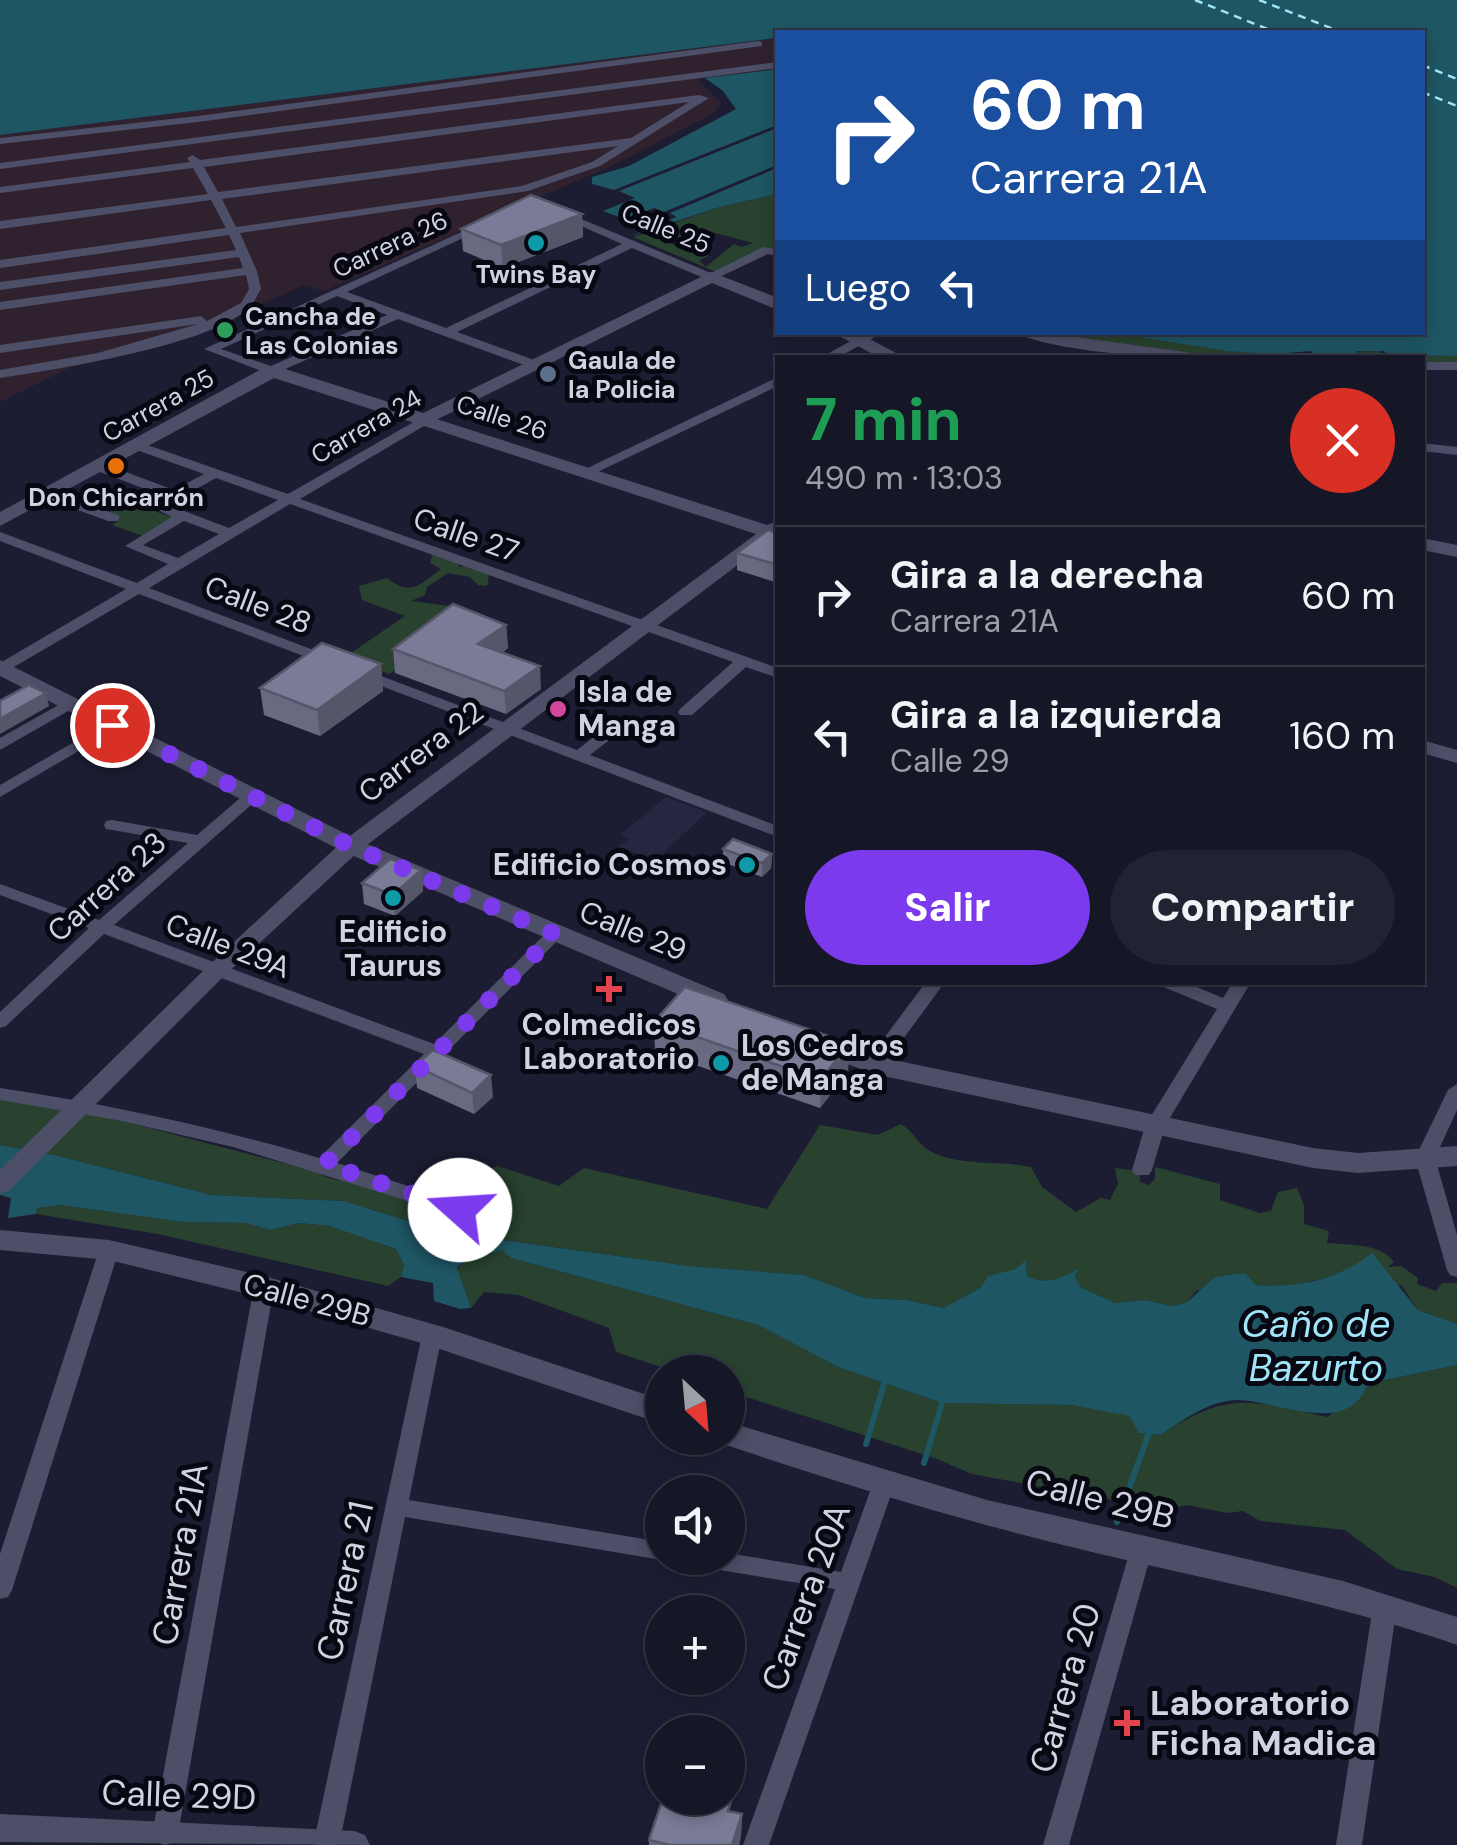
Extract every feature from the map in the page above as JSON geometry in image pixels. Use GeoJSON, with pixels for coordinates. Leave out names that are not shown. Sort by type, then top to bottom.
{"type":"FeatureCollection","features":[{"type":"Feature","properties":{"kind":"main road","name":"Calle 25"},"geometry":{"type":"LineString","coordinates":[[711,276],[775,304]]}},
{"type":"Feature","properties":{"kind":"main road","name":"Carrera 24"},"geometry":{"type":"LineString","coordinates":[[424,420],[711,276]]}},
{"type":"Feature","properties":{"kind":"main road"},"geometry":{"type":"LineString","coordinates":[[869,337],[892,355]]}},
{"type":"Feature","properties":{"kind":"main road","name":"Calle 26"},"geometry":{"type":"LineString","coordinates":[[272,371],[424,420]]}},
{"type":"Feature","properties":{"kind":"main road","name":"Carrera 25"},"geometry":{"type":"LineString","coordinates":[[0,520],[272,371]]}},
{"type":"Feature","properties":{"kind":"main road"},"geometry":{"type":"LineString","coordinates":[[1425,545],[1457,551]]}},
{"type":"Feature","properties":{"kind":"main road","name":"Calle 29"},"geometry":{"type":"LineString","coordinates":[[1,667],[29,689],[71,704],[351,846],[732,1007]]}},
{"type":"Feature","properties":{"kind":"main road"},"geometry":{"type":"LineString","coordinates":[[786,1030],[874,1064],[1313,1158],[1358,1163],[1457,1156]]}},
{"type":"Feature","properties":{"kind":"main road","name":"Calle 29B"},"geometry":{"type":"LineString","coordinates":[[0,1240],[109,1250],[264,1287],[432,1335],[645,1406]]}},
{"type":"Feature","properties":{"kind":"main road","name":"Calle 29B"},"geometry":{"type":"LineString","coordinates":[[745,1440],[883,1486],[1384,1606],[1457,1631]]}},
{"type":"Feature","properties":{"kind":"street"},"geometry":{"type":"LineString","coordinates":[[0,141],[198,119],[758,44]]}},
{"type":"Feature","properties":{"kind":"street"},"geometry":{"type":"LineString","coordinates":[[0,166],[184,145],[682,73],[775,65]]}},
{"type":"Feature","properties":{"kind":"street"},"geometry":{"type":"LineString","coordinates":[[682,73],[704,98]]}},
{"type":"Feature","properties":{"kind":"street"},"geometry":{"type":"LineString","coordinates":[[0,264],[524,189],[596,164],[704,98]]}},
{"type":"Feature","properties":{"kind":"street"},"geometry":{"type":"LineString","coordinates":[[0,190],[704,98]]}},
{"type":"Feature","properties":{"kind":"street"},"geometry":{"type":"LineString","coordinates":[[0,226],[640,140]]}},
{"type":"Feature","properties":{"kind":"street"},"geometry":{"type":"LineString","coordinates":[[0,374],[63,365],[183,335],[250,302],[256,292],[251,271],[184,145]]}},
{"type":"Feature","properties":{"kind":"street","name":"Calle 25"},"geometry":{"type":"LineString","coordinates":[[553,210],[711,276]]}},
{"type":"Feature","properties":{"kind":"street","name":"Carrera 26"},"geometry":{"type":"LineString","coordinates":[[210,349],[498,219]]}},
{"type":"Feature","properties":{"kind":"street"},"geometry":{"type":"LineString","coordinates":[[445,332],[629,244]]}},
{"type":"Feature","properties":{"kind":"street","name":"Carrera 24"},"geometry":{"type":"LineString","coordinates":[[711,276],[772,252]]}},
{"type":"Feature","properties":{"kind":"street"},"geometry":{"type":"LineString","coordinates":[[0,286],[242,253]]}},
{"type":"Feature","properties":{"kind":"street"},"geometry":{"type":"LineString","coordinates":[[0,306],[251,271]]}},
{"type":"Feature","properties":{"kind":"street"},"geometry":{"type":"LineString","coordinates":[[337,292],[532,364]]}},
{"type":"Feature","properties":{"kind":"street","name":"Carrera 25"},"geometry":{"type":"LineString","coordinates":[[272,371],[396,314]]}},
{"type":"Feature","properties":{"kind":"street"},"geometry":{"type":"LineString","coordinates":[[0,349],[226,316]]}},
{"type":"Feature","properties":{"kind":"street"},"geometry":{"type":"LineString","coordinates":[[1034,335],[1173,355]]}},
{"type":"Feature","properties":{"kind":"street"},"geometry":{"type":"LineString","coordinates":[[832,355],[869,337]]}},
{"type":"Feature","properties":{"kind":"street","name":"Calle 26"},"geometry":{"type":"LineString","coordinates":[[210,349],[272,371]]}},
{"type":"Feature","properties":{"kind":"street"},"geometry":{"type":"LineString","coordinates":[[1425,366],[1457,366]]}},
{"type":"Feature","properties":{"kind":"street"},"geometry":{"type":"LineString","coordinates":[[584,473],[775,382]]}},
{"type":"Feature","properties":{"kind":"street","name":"Carrera 24"},"geometry":{"type":"LineString","coordinates":[[1,667],[424,420]]}},
{"type":"Feature","properties":{"kind":"street","name":"Calle 26"},"geometry":{"type":"LineString","coordinates":[[424,420],[775,531]]}},
{"type":"Feature","properties":{"kind":"street","name":"Calle 27"},"geometry":{"type":"LineString","coordinates":[[136,445],[775,672]]}},
{"type":"Feature","properties":{"kind":"street"},"geometry":{"type":"LineString","coordinates":[[1425,446],[1457,450]]}},
{"type":"Feature","properties":{"kind":"street"},"geometry":{"type":"LineString","coordinates":[[97,466],[175,495]]}},
{"type":"Feature","properties":{"kind":"street"},"geometry":{"type":"LineString","coordinates":[[214,474],[157,506],[230,534]]}},
{"type":"Feature","properties":{"kind":"street"},"geometry":{"type":"LineString","coordinates":[[47,494],[113,518]]}},
{"type":"Feature","properties":{"kind":"street"},"geometry":{"type":"LineString","coordinates":[[180,564],[132,546],[183,516]]}},
{"type":"Feature","properties":{"kind":"street","name":"Carrera 22"},"geometry":{"type":"LineString","coordinates":[[0,1186],[214,972],[351,846],[775,531]]}},
{"type":"Feature","properties":{"kind":"street","name":"Calle 28"},"geometry":{"type":"LineString","coordinates":[[0,536],[775,831]]}},
{"type":"Feature","properties":{"kind":"street"},"geometry":{"type":"LineString","coordinates":[[686,712],[743,661]]}},
{"type":"Feature","properties":{"kind":"street"},"geometry":{"type":"LineString","coordinates":[[0,745],[71,704]]}},
{"type":"Feature","properties":{"kind":"street"},"geometry":{"type":"LineString","coordinates":[[579,756],[628,718]]}},
{"type":"Feature","properties":{"kind":"street"},"geometry":{"type":"LineString","coordinates":[[0,792],[112,725]]}},
{"type":"Feature","properties":{"kind":"street"},"geometry":{"type":"LineString","coordinates":[[1425,747],[1456,752]]}},
{"type":"Feature","properties":{"kind":"street","name":"Carrera 23"},"geometry":{"type":"LineString","coordinates":[[0,1022],[252,795]]}},
{"type":"Feature","properties":{"kind":"street"},"geometry":{"type":"LineString","coordinates":[[112,824],[151,828],[200,840]]}},
{"type":"Feature","properties":{"kind":"street","name":"Calle 29A"},"geometry":{"type":"LineString","coordinates":[[0,889],[214,972],[438,1052]]}},
{"type":"Feature","properties":{"kind":"street"},"geometry":{"type":"LineString","coordinates":[[325,1164],[555,934]]}},
{"type":"Feature","properties":{"kind":"street"},"geometry":{"type":"LineString","coordinates":[[874,1064],[934,985]]}},
{"type":"Feature","properties":{"kind":"street"},"geometry":{"type":"LineString","coordinates":[[1176,985],[1228,1006]]}},
{"type":"Feature","properties":{"kind":"street"},"geometry":{"type":"LineString","coordinates":[[1142,1170],[1155,1126],[1240,985]]}},
{"type":"Feature","properties":{"kind":"street"},"geometry":{"type":"LineString","coordinates":[[1457,1090],[1424,1158],[1457,1270]]}},
{"type":"Feature","properties":{"kind":"street"},"geometry":{"type":"LineString","coordinates":[[0,1094],[325,1164],[460,1210]]}},
{"type":"Feature","properties":{"kind":"street"},"geometry":{"type":"LineString","coordinates":[[0,1590],[109,1250]]}},
{"type":"Feature","properties":{"kind":"street","name":"Carrera 21A"},"geometry":{"type":"LineString","coordinates":[[165,1834],[264,1287]]}},
{"type":"Feature","properties":{"kind":"street","name":"Carrera 21"},"geometry":{"type":"LineString","coordinates":[[340,1843],[396,1507],[432,1335]]}},
{"type":"Feature","properties":{"kind":"street","name":"Carrera 20A"},"geometry":{"type":"LineString","coordinates":[[756,1845],[883,1486]]}},
{"type":"Feature","properties":{"kind":"street"},"geometry":{"type":"LineString","coordinates":[[396,1507],[645,1548]]}},
{"type":"Feature","properties":{"kind":"street","name":"Carrera 20"},"geometry":{"type":"LineString","coordinates":[[1056,1845],[1142,1551]]}},
{"type":"Feature","properties":{"kind":"street"},"geometry":{"type":"LineString","coordinates":[[745,1565],[847,1582]]}},
{"type":"Feature","properties":{"kind":"street"},"geometry":{"type":"LineString","coordinates":[[1348,1845],[1384,1606]]}},
{"type":"Feature","properties":{"kind":"street","name":"Calle 29D"},"geometry":{"type":"LineString","coordinates":[[0,1828],[340,1843]]}},
{"type":"Feature","properties":{"kind":"shaded area"},"geometry":{"type":"Polygon","coordinates":[[[775,38],[775,68],[697,80],[721,104],[712,114],[618,163],[324,291],[304,285],[195,334],[69,368],[0,402],[0,135],[775,38]]]}},
{"type":"Feature","properties":{"kind":"shaded area"},"geometry":{"type":"Polygon","coordinates":[[[666,797],[707,812],[655,861],[618,846],[629,839],[620,835],[666,797]]]}},
{"type":"Feature","properties":{"kind":"green space"},"geometry":{"type":"Polygon","coordinates":[[[775,194],[775,247],[716,272],[633,237],[723,206],[775,194]],[[692,227],[714,240],[660,240],[709,256],[699,260],[706,267],[734,244],[742,247],[753,243],[692,227]]]}},
{"type":"Feature","properties":{"kind":"green space"},"geometry":{"type":"Polygon","coordinates":[[[1054,335],[1129,335],[1274,354],[1378,351],[1388,355],[1184,355],[1054,335]]]}},
{"type":"Feature","properties":{"kind":"green space"},"geometry":{"type":"Polygon","coordinates":[[[1425,356],[1457,356],[1457,362],[1425,362],[1425,356]]]}},
{"type":"Feature","properties":{"kind":"green space"},"geometry":{"type":"Polygon","coordinates":[[[127,501],[174,518],[143,536],[112,525],[121,519],[107,513],[127,501]]]}},
{"type":"Feature","properties":{"kind":"green space"},"geometry":{"type":"Polygon","coordinates":[[[432,555],[459,562],[459,567],[481,570],[489,575],[487,586],[478,585],[470,577],[448,573],[427,587],[425,595],[411,601],[449,606],[457,611],[389,674],[345,657],[405,616],[362,600],[359,586],[387,578],[402,587],[415,587],[441,569],[430,563],[432,555]]]}},
{"type":"Feature","properties":{"kind":"green space"},"geometry":{"type":"Polygon","coordinates":[[[0,1098],[107,1117],[339,1180],[431,1188],[497,1166],[559,1186],[584,1168],[767,1209],[820,1125],[878,1135],[901,1124],[926,1148],[941,1156],[1031,1167],[1042,1187],[1076,1212],[1101,1198],[1110,1200],[1118,1184],[1115,1168],[1140,1171],[1140,1182],[1149,1185],[1155,1179],[1155,1167],[1220,1184],[1220,1200],[1260,1213],[1271,1211],[1278,1192],[1297,1188],[1304,1205],[1304,1224],[1329,1231],[1327,1243],[1381,1251],[1394,1262],[1388,1267],[1401,1266],[1418,1278],[1417,1284],[1436,1291],[1442,1283],[1457,1283],[1457,1324],[1418,1310],[1402,1286],[1349,1272],[1288,1287],[1256,1285],[1196,1291],[1187,1302],[1173,1306],[1144,1300],[1115,1303],[1079,1287],[1075,1277],[1078,1270],[1046,1281],[1027,1276],[1027,1268],[988,1276],[980,1288],[943,1308],[907,1300],[865,1298],[804,1275],[689,1266],[474,1236],[344,1201],[212,1195],[0,1145],[0,1098]]]}},
{"type":"Feature","properties":{"kind":"green space"},"geometry":{"type":"Polygon","coordinates":[[[60,1205],[183,1222],[246,1223],[270,1230],[299,1223],[329,1226],[396,1249],[404,1265],[401,1277],[388,1286],[158,1234],[36,1214],[37,1208],[60,1205]]]}},
{"type":"Feature","properties":{"kind":"green space"},"geometry":{"type":"Polygon","coordinates":[[[502,1250],[511,1258],[758,1325],[838,1367],[942,1403],[1072,1405],[1129,1415],[1139,1433],[1161,1435],[1205,1411],[1242,1403],[1328,1417],[1335,1410],[1350,1406],[1366,1388],[1385,1380],[1457,1365],[1457,1588],[1435,1577],[1397,1569],[1345,1530],[1260,1521],[1243,1511],[1227,1513],[1187,1505],[1149,1512],[1123,1502],[972,1474],[745,1397],[745,1355],[645,1355],[645,1362],[616,1352],[609,1328],[519,1295],[484,1292],[471,1308],[457,1269],[467,1260],[502,1250]]]}},
{"type":"Feature","properties":{"kind":"water"},"geometry":{"type":"Polygon","coordinates":[[[0,0],[1457,0],[1457,356],[1388,355],[1383,351],[1274,354],[1127,335],[1425,335],[1425,30],[775,30],[775,38],[0,135],[0,0]]]}},
{"type":"Feature","properties":{"kind":"water"},"geometry":{"type":"Polygon","coordinates":[[[775,69],[775,126],[614,190],[592,184],[592,177],[629,166],[736,109],[723,91],[705,78],[775,69]]]}},
{"type":"Feature","properties":{"kind":"water"},"geometry":{"type":"Polygon","coordinates":[[[775,129],[775,166],[664,212],[654,208],[627,220],[603,211],[635,198],[619,191],[775,129]]]}},
{"type":"Feature","properties":{"kind":"water"},"geometry":{"type":"Polygon","coordinates":[[[775,169],[775,194],[723,206],[631,236],[676,217],[670,213],[775,169]]]}},
{"type":"Feature","properties":{"kind":"water","name":"Caño de Bazurto"},"geometry":{"type":"Polygon","coordinates":[[[0,1145],[212,1195],[344,1201],[474,1236],[689,1266],[804,1275],[865,1298],[907,1300],[943,1308],[980,1288],[988,1276],[1016,1269],[1026,1260],[1027,1276],[1034,1279],[1054,1280],[1079,1268],[1075,1277],[1080,1287],[1115,1303],[1144,1300],[1173,1306],[1187,1302],[1215,1277],[1245,1273],[1256,1285],[1303,1283],[1346,1270],[1372,1253],[1418,1310],[1457,1324],[1457,1365],[1385,1380],[1366,1388],[1356,1402],[1343,1410],[1309,1412],[1228,1401],[1197,1412],[1161,1435],[1139,1433],[1129,1416],[1072,1405],[942,1403],[838,1367],[758,1325],[511,1258],[502,1250],[467,1260],[457,1268],[471,1308],[460,1309],[434,1301],[433,1283],[401,1277],[404,1265],[396,1249],[329,1226],[299,1223],[270,1230],[246,1223],[183,1222],[60,1205],[8,1218],[11,1198],[0,1195],[0,1145]]]}},
{"type":"Feature","properties":{"kind":"building"},"geometry":{"type":"Polygon","coordinates":[[[531,195],[582,214],[501,245],[461,229],[531,195]]]}},
{"type":"Feature","properties":{"kind":"building"},"geometry":{"type":"Polygon","coordinates":[[[768,530],[775,532],[775,564],[737,553],[768,530]]]}},
{"type":"Feature","properties":{"kind":"building"},"geometry":{"type":"Polygon","coordinates":[[[453,604],[506,625],[478,644],[540,666],[504,691],[393,649],[453,604]]]}},
{"type":"Feature","properties":{"kind":"building"},"geometry":{"type":"Polygon","coordinates":[[[322,643],[381,664],[317,710],[260,688],[322,643]]]}},
{"type":"Feature","properties":{"kind":"building"},"geometry":{"type":"Polygon","coordinates":[[[29,685],[46,693],[0,719],[0,701],[29,685]]]}},
{"type":"Feature","properties":{"kind":"building"},"geometry":{"type":"Polygon","coordinates":[[[733,839],[772,854],[762,863],[723,849],[733,839]]]}},
{"type":"Feature","properties":{"kind":"building"},"geometry":{"type":"Polygon","coordinates":[[[390,859],[421,870],[393,895],[362,883],[390,859]]]}},
{"type":"Feature","properties":{"kind":"building"},"geometry":{"type":"Polygon","coordinates":[[[685,987],[849,1043],[821,1080],[654,1022],[685,987]]]}},
{"type":"Feature","properties":{"kind":"building"},"geometry":{"type":"Polygon","coordinates":[[[433,1050],[491,1075],[472,1093],[415,1066],[433,1050]]]}},
{"type":"Feature","properties":{"kind":"building"},"geometry":{"type":"Polygon","coordinates":[[[657,1815],[742,1815],[732,1845],[670,1845],[649,1840],[657,1815]]]}},
{"type":"Feature","properties":{"kind":"waterway"},"geometry":{"type":"LineString","coordinates":[[866,1444],[884,1384]]}},
{"type":"Feature","properties":{"kind":"waterway"},"geometry":{"type":"LineString","coordinates":[[924,1463],[942,1403]]}},
{"type":"Feature","properties":{"kind":"waterway"},"geometry":{"type":"LineString","coordinates":[[1117,1522],[1149,1433]]}},
{"type":"Feature","properties":{"kind":"ferry route"},"geometry":{"type":"LineString","coordinates":[[1195,0],[1270,30]]}},
{"type":"Feature","properties":{"kind":"ferry route"},"geometry":{"type":"LineString","coordinates":[[1259,0],[1336,30]]}},
{"type":"Feature","properties":{"kind":"ferry route"},"geometry":{"type":"LineString","coordinates":[[1425,66],[1457,79]]}},
{"type":"Feature","properties":{"kind":"ferry route"},"geometry":{"type":"LineString","coordinates":[[1425,93],[1457,106]]}},
{"type":"Feature","properties":{"kind":"place","name":"Twins Bay"},"geometry":{"type":"Point","coordinates":[536,243]}},
{"type":"Feature","properties":{"kind":"place","name":"Cancha de Las Colonias"},"geometry":{"type":"Point","coordinates":[225,330]}},
{"type":"Feature","properties":{"kind":"place","name":"Gaula de la Policia"},"geometry":{"type":"Point","coordinates":[548,374]}},
{"type":"Feature","properties":{"kind":"place","name":"Don Chicarrón"},"geometry":{"type":"Point","coordinates":[116,466]}},
{"type":"Feature","properties":{"kind":"place","name":"Isla de Manga"},"geometry":{"type":"Point","coordinates":[558,709]}},
{"type":"Feature","properties":{"kind":"place","name":"Edificio Cosmos"},"geometry":{"type":"Point","coordinates":[747,865]}},
{"type":"Feature","properties":{"kind":"place","name":"Edificio Taurus"},"geometry":{"type":"Point","coordinates":[393,898]}},
{"type":"Feature","properties":{"kind":"place","name":"Colmedicos Laboratorio"},"geometry":{"type":"Point","coordinates":[609,989]}},
{"type":"Feature","properties":{"kind":"place","name":"Los Cedros de Manga"},"geometry":{"type":"Point","coordinates":[721,1063]}},
{"type":"Feature","properties":{"kind":"place","name":"Laboratorio Ficha Madica"},"geometry":{"type":"Point","coordinates":[1127,1723]}},
{"type":"Feature","properties":{"kind":"route"},"geometry":{"type":"LineString","coordinates":[[112,725],[351,846],[555,934],[325,1164],[460,1210]]}}]}
